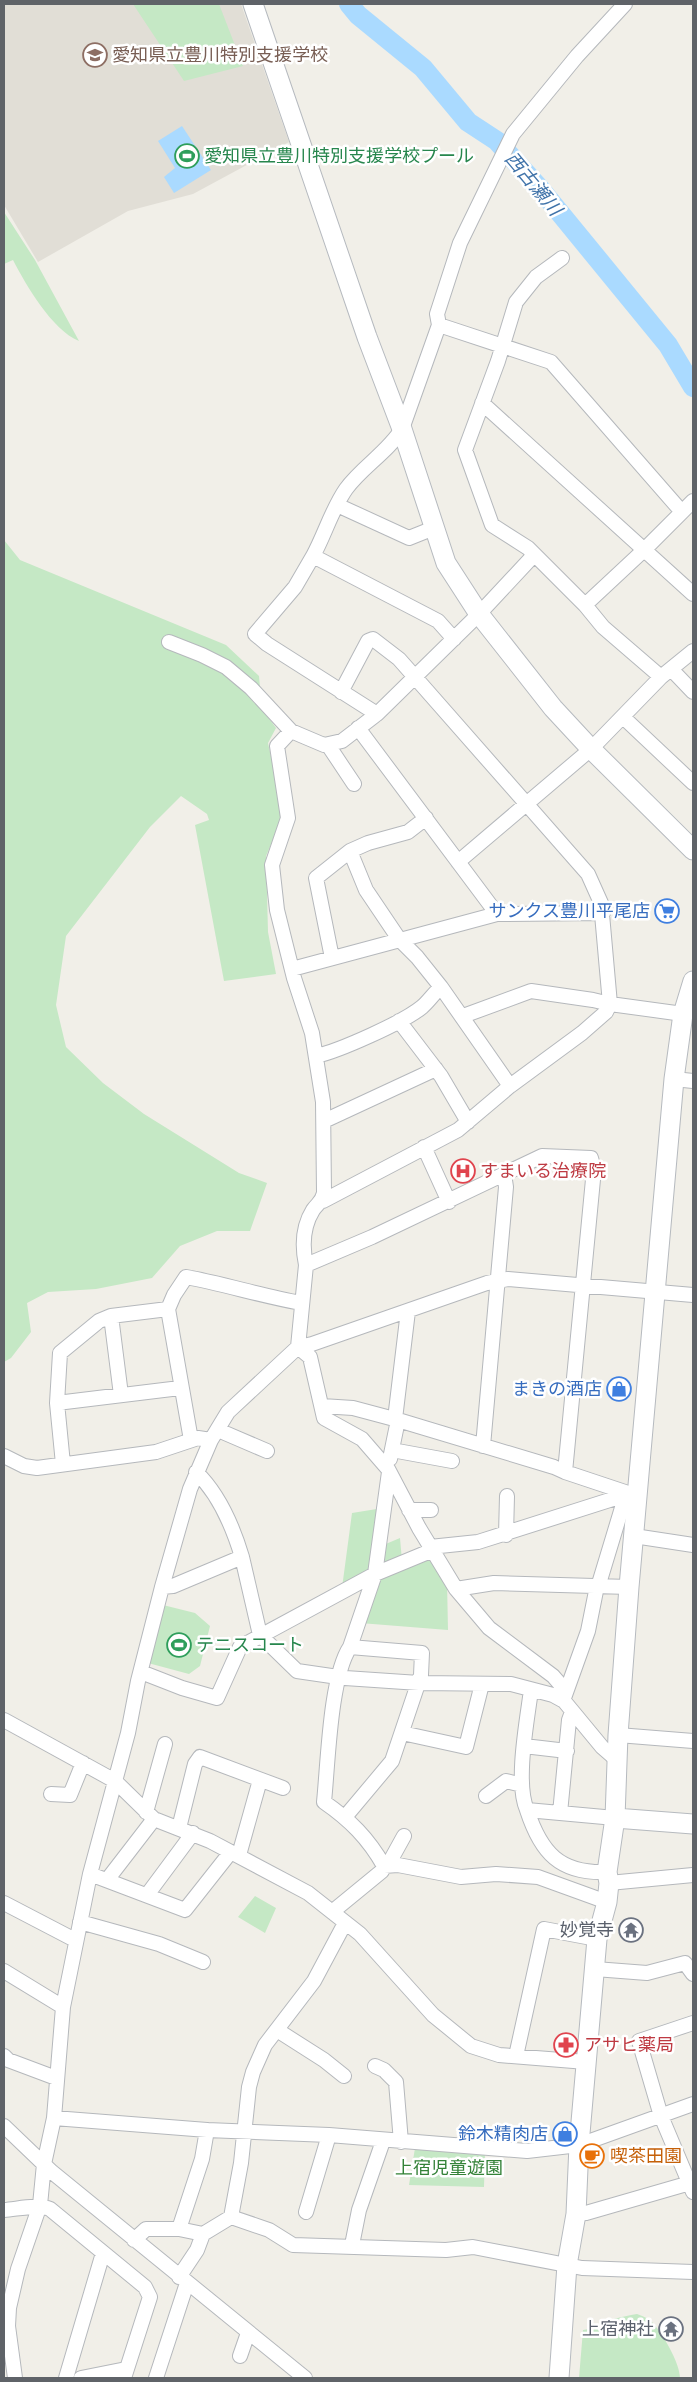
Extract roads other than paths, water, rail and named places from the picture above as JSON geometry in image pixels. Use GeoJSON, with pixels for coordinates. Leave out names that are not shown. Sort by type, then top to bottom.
{"type":"FeatureCollection","features":[{"type":"Feature","properties":{"kind":"street"},"geometry":{"type":"LineString","coordinates":[[253,4],[367,337],[402,429],[446,564],[479,614],[553,708],[591,750],[693,850]]}},
{"type":"Feature","properties":{"kind":"street"},"geometry":{"type":"LineString","coordinates":[[377,714],[266,644],[255,634],[295,587],[326,533],[337,505],[362,469],[396,439],[402,429],[439,325],[437,314],[460,243],[512,134],[577,56],[625,4]]}},
{"type":"Feature","properties":{"kind":"street"},"geometry":{"type":"LineString","coordinates":[[562,258],[536,277],[516,302],[464,450],[492,525],[528,548],[585,604],[603,627],[693,692]]}},
{"type":"Feature","properties":{"kind":"street"},"geometry":{"type":"LineString","coordinates":[[439,325],[551,362],[682,512]]}},
{"type":"Feature","properties":{"kind":"street"},"geometry":{"type":"LineString","coordinates":[[482,403],[693,594]]}},
{"type":"Feature","properties":{"kind":"street"},"geometry":{"type":"LineString","coordinates":[[585,604],[644,550],[693,500]]}},
{"type":"Feature","properties":{"kind":"street"},"geometry":{"type":"LineString","coordinates":[[337,505],[409,538],[434,528]]}},
{"type":"Feature","properties":{"kind":"street"},"geometry":{"type":"LineString","coordinates":[[169,642],[202,654],[226,667],[251,688],[290,731],[324,746],[342,741],[377,714],[479,614],[534,555]]}},
{"type":"Feature","properties":{"kind":"street"},"geometry":{"type":"LineString","coordinates":[[313,556],[438,621],[454,639]]}},
{"type":"Feature","properties":{"kind":"street"},"geometry":{"type":"LineString","coordinates":[[341,692],[368,641],[373,638],[399,659],[527,803],[588,874],[597,889],[603,914],[610,1004],[606,1012],[559,1052],[510,1086],[458,1130],[424,1146],[323,1201],[314,1208],[305,1227],[304,1253],[306,1265],[298,1346],[310,1358],[324,1418],[362,1439],[389,1471],[409,1510],[456,1589],[489,1628],[554,1676],[567,1701],[602,1747],[618,1761]]}},
{"type":"Feature","properties":{"kind":"street"},"geometry":{"type":"LineString","coordinates":[[458,862],[591,750],[666,673],[693,651]]}},
{"type":"Feature","properties":{"kind":"street"},"geometry":{"type":"LineString","coordinates":[[623,717],[693,783]]}},
{"type":"Feature","properties":{"kind":"street"},"geometry":{"type":"LineString","coordinates":[[358,728],[497,914]]}},
{"type":"Feature","properties":{"kind":"street"},"geometry":{"type":"LineString","coordinates":[[290,731],[277,746],[288,818],[272,865],[277,910],[292,970],[312,1034],[316,1056],[324,1121],[323,1201]]}},
{"type":"Feature","properties":{"kind":"street"},"geometry":{"type":"LineString","coordinates":[[328,744],[354,784]]}},
{"type":"Feature","properties":{"kind":"street"},"geometry":{"type":"LineString","coordinates":[[332,958],[316,878],[350,851],[368,843],[408,832],[426,818]]}},
{"type":"Feature","properties":{"kind":"street"},"geometry":{"type":"LineString","coordinates":[[350,851],[366,890],[399,939],[417,957],[463,1016],[510,1086]]}},
{"type":"Feature","properties":{"kind":"street"},"geometry":{"type":"LineString","coordinates":[[292,970],[399,939],[497,914],[603,914]]}},
{"type":"Feature","properties":{"kind":"street"},"geometry":{"type":"LineString","coordinates":[[559,2378],[567,2265],[576,2214],[579,2145],[597,1939],[608,1886],[615,1818],[618,1736],[634,1536],[633,1492],[656,1291],[674,1079],[684,1014],[693,981]]}},
{"type":"Feature","properties":{"kind":"street"},"geometry":{"type":"LineString","coordinates":[[316,1056],[329,1053],[399,1021],[422,1007],[440,986]]}},
{"type":"Feature","properties":{"kind":"street"},"geometry":{"type":"LineString","coordinates":[[463,1016],[531,991],[684,1014]]}},
{"type":"Feature","properties":{"kind":"street"},"geometry":{"type":"LineString","coordinates":[[399,1021],[436,1069],[468,1122]]}},
{"type":"Feature","properties":{"kind":"street"},"geometry":{"type":"LineString","coordinates":[[324,1121],[436,1069]]}},
{"type":"Feature","properties":{"kind":"street"},"geometry":{"type":"LineString","coordinates":[[674,1079],[693,1081]]}},
{"type":"Feature","properties":{"kind":"street"},"geometry":{"type":"LineString","coordinates":[[424,1146],[449,1202]]}},
{"type":"Feature","properties":{"kind":"street"},"geometry":{"type":"LineString","coordinates":[[306,1265],[449,1202],[542,1156],[555,1155],[590,1158],[594,1169],[565,1472]]}},
{"type":"Feature","properties":{"kind":"street"},"geometry":{"type":"LineString","coordinates":[[483,1446],[506,1187],[504,1174]]}},
{"type":"Feature","properties":{"kind":"street"},"geometry":{"type":"LineString","coordinates":[[191,1440],[180,1388],[168,1310],[174,1295],[186,1277],[198,1278],[264,1296],[301,1303]]}},
{"type":"Feature","properties":{"kind":"street"},"geometry":{"type":"LineString","coordinates":[[15,2378],[8,2326],[9,2308],[18,2269],[40,2205],[44,2164],[54,2118],[62,2007],[75,1940],[162,1587],[196,1472],[228,1412],[298,1346],[312,1344],[498,1281],[508,1279],[583,1287],[693,1295]]}},
{"type":"Feature","properties":{"kind":"street"},"geometry":{"type":"LineString","coordinates":[[63,1464],[57,1403],[60,1353],[99,1321],[111,1316],[168,1310]]}},
{"type":"Feature","properties":{"kind":"street"},"geometry":{"type":"LineString","coordinates":[[408,1311],[397,1419],[375,1574],[338,1677],[324,1802],[345,1816],[366,1838],[386,1865],[462,1877],[496,1874],[608,1886],[693,1875]]}},
{"type":"Feature","properties":{"kind":"street"},"geometry":{"type":"LineString","coordinates":[[111,1316],[121,1395]]}},
{"type":"Feature","properties":{"kind":"street"},"geometry":{"type":"LineString","coordinates":[[57,1403],[180,1388]]}},
{"type":"Feature","properties":{"kind":"street"},"geometry":{"type":"LineString","coordinates":[[322,1406],[353,1408],[397,1419],[633,1492]]}},
{"type":"Feature","properties":{"kind":"street"},"geometry":{"type":"LineString","coordinates":[[4,1456],[24,1466],[37,1468],[156,1452],[191,1440],[215,1435],[267,1451]]}},
{"type":"Feature","properties":{"kind":"street"},"geometry":{"type":"LineString","coordinates":[[392,1450],[452,1461]]}},
{"type":"Feature","properties":{"kind":"street"},"geometry":{"type":"LineString","coordinates":[[196,1472],[206,1481],[218,1499],[242,1557],[260,1635],[296,1671],[338,1677],[419,1683],[511,1684],[553,1695],[567,1701]]}},
{"type":"Feature","properties":{"kind":"street"},"geometry":{"type":"LineString","coordinates":[[141,1672],[182,1688],[217,1698],[240,1647],[375,1574],[432,1549],[478,1542],[506,1535],[633,1492]]}},
{"type":"Feature","properties":{"kind":"street"},"geometry":{"type":"LineString","coordinates":[[560,1813],[569,1720],[567,1701],[571,1682],[588,1631],[597,1587],[624,1501],[633,1492]]}},
{"type":"Feature","properties":{"kind":"street"},"geometry":{"type":"LineString","coordinates":[[506,1535],[507,1496]]}},
{"type":"Feature","properties":{"kind":"street"},"geometry":{"type":"LineString","coordinates":[[409,1510],[432,1510]]}},
{"type":"Feature","properties":{"kind":"street"},"geometry":{"type":"LineString","coordinates":[[634,1536],[693,1545]]}},
{"type":"Feature","properties":{"kind":"street"},"geometry":{"type":"LineString","coordinates":[[162,1587],[174,1586],[242,1557]]}},
{"type":"Feature","properties":{"kind":"street"},"geometry":{"type":"LineString","coordinates":[[456,1589],[494,1583],[629,1587]]}},
{"type":"Feature","properties":{"kind":"street"},"geometry":{"type":"LineString","coordinates":[[345,1816],[389,1766],[419,1683],[422,1653],[350,1647]]}},
{"type":"Feature","properties":{"kind":"street"},"geometry":{"type":"LineString","coordinates":[[402,1733],[466,1747],[482,1684]]}},
{"type":"Feature","properties":{"kind":"street"},"geometry":{"type":"LineString","coordinates":[[531,1690],[524,1746],[522,1798],[539,1842],[552,1856],[567,1866],[591,1873],[608,1886]]}},
{"type":"Feature","properties":{"kind":"street"},"geometry":{"type":"LineString","coordinates":[[4,1720],[115,1780],[150,1815],[192,1833],[308,1892],[360,1934],[433,2015],[470,2046],[499,2055],[586,2062]]}},
{"type":"Feature","properties":{"kind":"street"},"geometry":{"type":"LineString","coordinates":[[618,1736],[693,1741]]}},
{"type":"Feature","properties":{"kind":"street"},"geometry":{"type":"LineString","coordinates":[[107,1880],[150,1815],[165,1744]]}},
{"type":"Feature","properties":{"kind":"street"},"geometry":{"type":"LineString","coordinates":[[524,1746],[567,1751]]}},
{"type":"Feature","properties":{"kind":"street"},"geometry":{"type":"LineString","coordinates":[[179,1828],[195,1764],[200,1757],[283,1788]]}},
{"type":"Feature","properties":{"kind":"street"},"geometry":{"type":"LineString","coordinates":[[51,1794],[70,1795],[83,1763]]}},
{"type":"Feature","properties":{"kind":"street"},"geometry":{"type":"LineString","coordinates":[[90,1874],[185,1910],[235,1854],[260,1780]]}},
{"type":"Feature","properties":{"kind":"street"},"geometry":{"type":"LineString","coordinates":[[486,1796],[506,1781],[522,1785]]}},
{"type":"Feature","properties":{"kind":"street"},"geometry":{"type":"LineString","coordinates":[[527,1810],[693,1824]]}},
{"type":"Feature","properties":{"kind":"street"},"geometry":{"type":"LineString","coordinates":[[146,1895],[192,1833]]}},
{"type":"Feature","properties":{"kind":"street"},"geometry":{"type":"LineString","coordinates":[[332,1912],[382,1871],[404,1836]]}},
{"type":"Feature","properties":{"kind":"street"},"geometry":{"type":"LineString","coordinates":[[4,1903],[75,1940]]}},
{"type":"Feature","properties":{"kind":"street"},"geometry":{"type":"LineString","coordinates":[[80,1922],[159,1944],[203,1962]]}},
{"type":"Feature","properties":{"kind":"street"},"geometry":{"type":"LineString","coordinates":[[156,2378],[183,2280],[203,2234],[231,2217],[241,2162],[249,2087],[253,2072],[265,2046],[314,1981],[345,1923]]}},
{"type":"Feature","properties":{"kind":"street"},"geometry":{"type":"LineString","coordinates":[[516,2056],[544,1929],[597,1939]]}},
{"type":"Feature","properties":{"kind":"street"},"geometry":{"type":"LineString","coordinates":[[595,1970],[647,1973],[685,1963],[693,1974]]}},
{"type":"Feature","properties":{"kind":"street"},"geometry":{"type":"LineString","coordinates":[[4,1971],[62,2007]]}},
{"type":"Feature","properties":{"kind":"street"},"geometry":{"type":"LineString","coordinates":[[576,2214],[692,2188],[661,2116],[639,2041],[693,2023]]}},
{"type":"Feature","properties":{"kind":"street"},"geometry":{"type":"LineString","coordinates":[[277,2030],[324,2060],[344,2076]]}},
{"type":"Feature","properties":{"kind":"street"},"geometry":{"type":"LineString","coordinates":[[4,2056],[8,2060],[56,2078]]}},
{"type":"Feature","properties":{"kind":"street"},"geometry":{"type":"LineString","coordinates":[[375,2066],[384,2070],[396,2082],[401,2142]]}},
{"type":"Feature","properties":{"kind":"street"},"geometry":{"type":"LineString","coordinates":[[54,2118],[207,2130],[329,2135],[383,2141],[527,2151],[579,2145],[693,2104]]}},
{"type":"Feature","properties":{"kind":"street"},"geometry":{"type":"LineString","coordinates":[[4,2126],[44,2164],[134,2240],[305,2378]]}},
{"type":"Feature","properties":{"kind":"street"},"geometry":{"type":"LineString","coordinates":[[179,2229],[202,2160],[207,2130]]}},
{"type":"Feature","properties":{"kind":"street"},"geometry":{"type":"LineString","coordinates":[[306,2212],[329,2135]]}},
{"type":"Feature","properties":{"kind":"street"},"geometry":{"type":"LineString","coordinates":[[352,2245],[359,2210],[383,2141]]}},
{"type":"Feature","properties":{"kind":"street"},"geometry":{"type":"LineString","coordinates":[[4,2210],[31,2209],[40,2205],[50,2209],[145,2287],[150,2297],[125,2373],[81,2378]]}},
{"type":"Feature","properties":{"kind":"street"},"geometry":{"type":"LineString","coordinates":[[231,2217],[269,2230],[293,2245],[352,2245],[446,2250],[472,2247],[582,2268],[693,2272]]}},
{"type":"Feature","properties":{"kind":"street"},"geometry":{"type":"LineString","coordinates":[[134,2240],[146,2228],[179,2229],[203,2234]]}},
{"type":"Feature","properties":{"kind":"street"},"geometry":{"type":"LineString","coordinates":[[66,2378],[103,2253]]}},
{"type":"Feature","properties":{"kind":"street"},"geometry":{"type":"LineString","coordinates":[[240,2356],[248,2333]]}},
{"type":"Feature","properties":{"kind":"water"},"geometry":{"type":"Polygon","coordinates":[[[182,126],[211,170],[174,193],[164,177],[175,168],[158,141],[182,126]]]}},
{"type":"Feature","properties":{"kind":"waterway","name":"西古瀬川"},"geometry":{"type":"LineString","coordinates":[[349,4],[358,15],[423,68],[468,122],[497,141],[542,191],[668,345],[693,387]]}},
{"type":"Feature","properties":{"kind":"place","name":"愛知県立豊川特別支援学校"},"geometry":{"type":"Point","coordinates":[95,55]}},
{"type":"Feature","properties":{"kind":"place","name":"愛知県立豊川特別支援学校プール"},"geometry":{"type":"Point","coordinates":[187,156]}},
{"type":"Feature","properties":{"kind":"place","name":"サンクス豊川平尾店"},"geometry":{"type":"Point","coordinates":[667,911]}},
{"type":"Feature","properties":{"kind":"place","name":"すまいる治療院"},"geometry":{"type":"Point","coordinates":[463,1171]}},
{"type":"Feature","properties":{"kind":"place","name":"まきの酒店"},"geometry":{"type":"Point","coordinates":[619,1389]}},
{"type":"Feature","properties":{"kind":"place","name":"テニスコート"},"geometry":{"type":"Point","coordinates":[179,1645]}},
{"type":"Feature","properties":{"kind":"place","name":"妙覚寺"},"geometry":{"type":"Point","coordinates":[631,1930]}},
{"type":"Feature","properties":{"kind":"place","name":"アサヒ薬局"},"geometry":{"type":"Point","coordinates":[566,2045]}},
{"type":"Feature","properties":{"kind":"place","name":"鈴木精肉店"},"geometry":{"type":"Point","coordinates":[565,2134]}},
{"type":"Feature","properties":{"kind":"place","name":"喫茶田園"},"geometry":{"type":"Point","coordinates":[592,2156]}},
{"type":"Feature","properties":{"kind":"place","name":"上宿神社"},"geometry":{"type":"Point","coordinates":[671,2329]}},
{"type":"Feature","properties":{"kind":"park label","name":"上宿児童遊園"},"geometry":{"type":"Point","coordinates":[449,2168]}}]}
